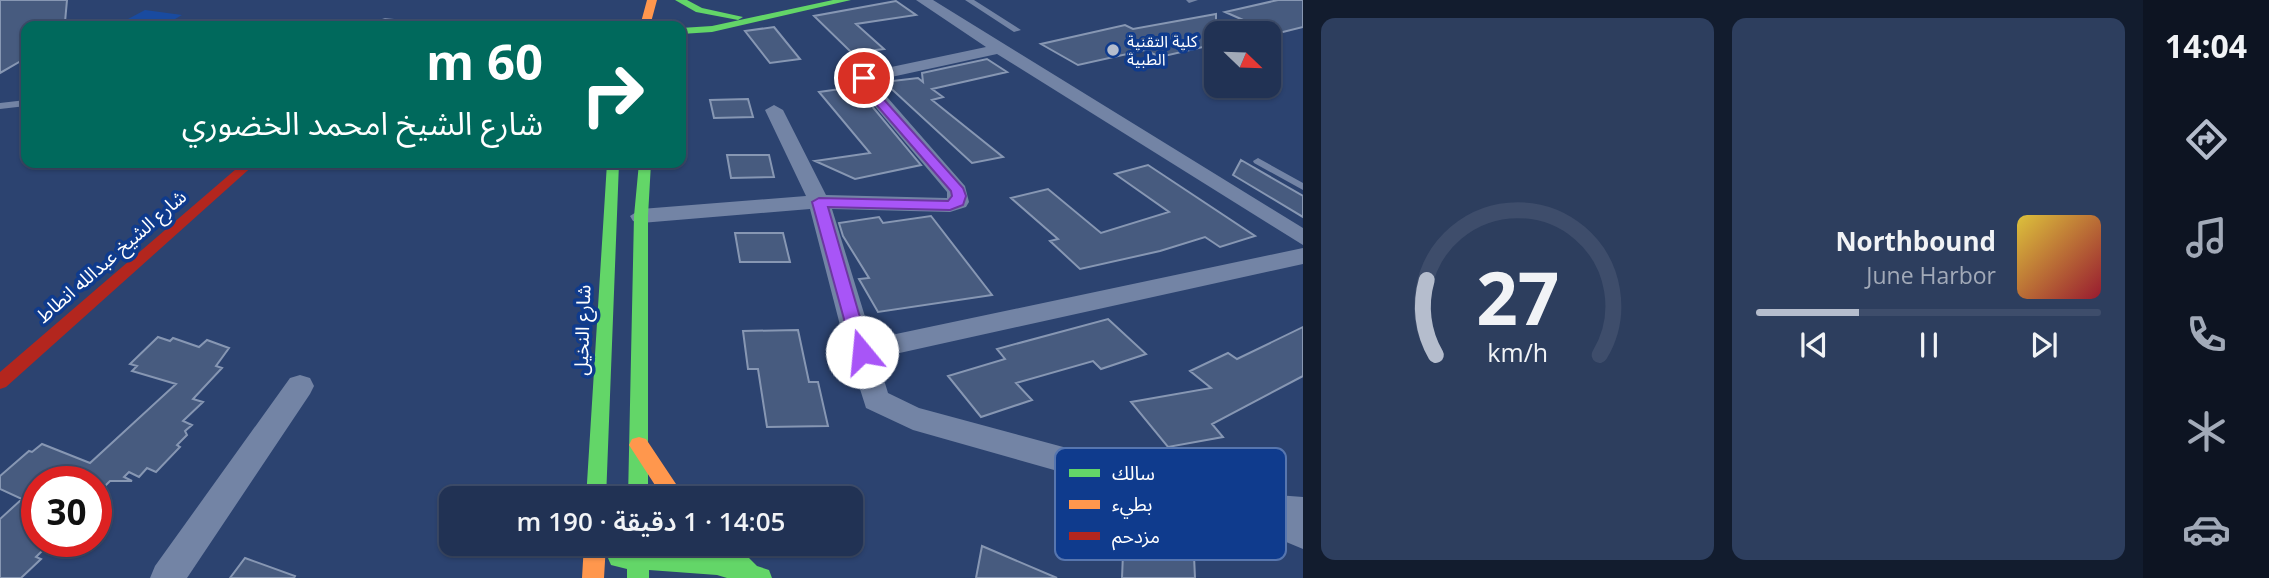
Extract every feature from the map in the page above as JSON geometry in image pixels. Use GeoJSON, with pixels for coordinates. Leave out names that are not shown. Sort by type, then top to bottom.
{"type":"FeatureCollection","features":[{"type":"Feature","properties":{"kind":"main road"},"geometry":{"type":"LineString","coordinates":[[649,21],[652,0]]}},
{"type":"Feature","properties":{"kind":"main road"},"geometry":{"type":"LineString","coordinates":[[680,0],[699,10],[740,17]]}},
{"type":"Feature","properties":{"kind":"main road"},"geometry":{"type":"LineString","coordinates":[[686,32],[846,0]]}},
{"type":"Feature","properties":{"kind":"main road"},"geometry":{"type":"LineString","coordinates":[[670,13],[740,17],[783,13]]}},
{"type":"Feature","properties":{"kind":"main road"},"geometry":{"type":"LineString","coordinates":[[686,36],[702,30]]}},
{"type":"Feature","properties":{"kind":"main road","name":"شارع الشيخ عبدالله انطاط"},"geometry":{"type":"LineString","coordinates":[[0,382],[244,168]]}},
{"type":"Feature","properties":{"kind":"main road","name":"شارع النخيل"},"geometry":{"type":"LineString","coordinates":[[597,486],[606,253],[613,168]]}},
{"type":"Feature","properties":{"kind":"main road"},"geometry":{"type":"LineString","coordinates":[[638,486],[641,216],[645,168]]}},
{"type":"Feature","properties":{"kind":"main road"},"geometry":{"type":"LineString","coordinates":[[639,445],[667,486]]}},
{"type":"Feature","properties":{"kind":"main road"},"geometry":{"type":"LineString","coordinates":[[593,578],[595,556]]}},
{"type":"Feature","properties":{"kind":"main road"},"geometry":{"type":"LineString","coordinates":[[638,556],[638,578]]}},
{"type":"Feature","properties":{"kind":"main road"},"geometry":{"type":"LineString","coordinates":[[668,556],[717,564],[755,575]]}},
{"type":"Feature","properties":{"kind":"main road"},"geometry":{"type":"LineString","coordinates":[[733,556],[755,575]]}},
{"type":"Feature","properties":{"kind":"street"},"geometry":{"type":"LineString","coordinates":[[923,0],[997,49],[1136,132],[1303,238]]}},
{"type":"Feature","properties":{"kind":"street"},"geometry":{"type":"LineString","coordinates":[[641,216],[819,202],[950,205],[958,202],[958,191],[865,85],[864,78],[997,49]]}},
{"type":"Feature","properties":{"kind":"street"},"geometry":{"type":"LineString","coordinates":[[774,110],[819,202],[876,400],[894,410],[1055,456]]}},
{"type":"Feature","properties":{"kind":"street"},"geometry":{"type":"LineString","coordinates":[[854,329],[895,344],[1303,256]]}},
{"type":"Feature","properties":{"kind":"street"},"geometry":{"type":"LineString","coordinates":[[167,578],[300,386]]}},
{"type":"Feature","properties":{"kind":"street"},"geometry":{"type":"LineString","coordinates":[[1286,526],[1303,533]]}},
{"type":"Feature","properties":{"kind":"lane"},"geometry":{"type":"LineString","coordinates":[[969,0],[1017,30]]}},
{"type":"Feature","properties":{"kind":"lane"},"geometry":{"type":"LineString","coordinates":[[0,106],[21,104]]}},
{"type":"Feature","properties":{"kind":"lane"},"geometry":{"type":"LineString","coordinates":[[1258,161],[1303,187]]}},
{"type":"Feature","properties":{"kind":"shaded area"},"geometry":{"type":"Polygon","coordinates":[[[145,10],[182,15],[172,21],[124,21],[145,10]]]}},
{"type":"Feature","properties":{"kind":"building"},"geometry":{"type":"Polygon","coordinates":[[[0,0],[67,0],[65,21],[21,21],[21,61],[0,73],[0,0]]]}},
{"type":"Feature","properties":{"kind":"building"},"geometry":{"type":"Polygon","coordinates":[[[1278,0],[1303,0],[1303,27],[1281,32],[1281,21],[1245,21],[1225,12],[1278,0]]]}},
{"type":"Feature","properties":{"kind":"building"},"geometry":{"type":"Polygon","coordinates":[[[896,1],[916,15],[856,24],[884,49],[852,53],[814,16],[896,1]]]}},
{"type":"Feature","properties":{"kind":"building"},"geometry":{"type":"Polygon","coordinates":[[[1216,14],[1216,21],[1204,21],[1204,47],[1160,57],[1145,50],[1078,65],[1041,44],[1125,25],[1133,29],[1216,14]]]}},
{"type":"Feature","properties":{"kind":"building"},"geometry":{"type":"Polygon","coordinates":[[[774,27],[800,59],[770,63],[745,31],[774,27]]]}},
{"type":"Feature","properties":{"kind":"building"},"geometry":{"type":"Polygon","coordinates":[[[987,59],[1007,72],[932,89],[943,97],[932,100],[1003,157],[972,163],[884,82],[918,78],[923,82],[922,73],[987,59]]]}},
{"type":"Feature","properties":{"kind":"building"},"geometry":{"type":"Polygon","coordinates":[[[854,87],[921,165],[855,179],[815,161],[870,153],[819,92],[854,87]]]}},
{"type":"Feature","properties":{"kind":"building"},"geometry":{"type":"Polygon","coordinates":[[[748,99],[753,117],[714,118],[710,100],[748,99]]]}},
{"type":"Feature","properties":{"kind":"building"},"geometry":{"type":"Polygon","coordinates":[[[727,155],[769,155],[774,177],[731,178],[727,155]]]}},
{"type":"Feature","properties":{"kind":"building"},"geometry":{"type":"Polygon","coordinates":[[[1241,160],[1303,196],[1303,217],[1233,175],[1241,160]]]}},
{"type":"Feature","properties":{"kind":"building"},"geometry":{"type":"Polygon","coordinates":[[[1148,165],[1255,236],[1220,247],[1205,237],[1160,251],[1080,269],[1050,241],[1058,239],[1011,198],[1048,189],[1101,233],[1169,212],[1115,174],[1148,165]]]}},
{"type":"Feature","properties":{"kind":"building"},"geometry":{"type":"Polygon","coordinates":[[[931,216],[992,295],[878,312],[859,279],[869,278],[843,236],[839,223],[879,217],[883,223],[931,216]]]}},
{"type":"Feature","properties":{"kind":"building"},"geometry":{"type":"Polygon","coordinates":[[[735,233],[783,233],[790,262],[740,262],[735,233]]]}},
{"type":"Feature","properties":{"kind":"building"},"geometry":{"type":"Polygon","coordinates":[[[1108,319],[1146,354],[1101,369],[1093,361],[1016,383],[1032,400],[981,417],[948,376],[1005,359],[997,349],[1108,319]]]}},
{"type":"Feature","properties":{"kind":"building"},"geometry":{"type":"Polygon","coordinates":[[[1303,327],[1303,376],[1212,424],[1223,437],[1168,447],[1131,402],[1211,388],[1190,371],[1228,353],[1237,359],[1303,327]]]}},
{"type":"Feature","properties":{"kind":"building"},"geometry":{"type":"Polygon","coordinates":[[[798,330],[809,382],[818,382],[828,426],[767,427],[758,369],[748,369],[743,331],[798,330]]]}},
{"type":"Feature","properties":{"kind":"building"},"geometry":{"type":"Polygon","coordinates":[[[158,337],[170,341],[173,338],[199,347],[207,340],[229,348],[216,366],[222,368],[193,399],[203,402],[183,421],[192,425],[177,445],[180,447],[156,472],[147,468],[139,477],[129,472],[124,477],[132,481],[112,481],[112,466],[21,466],[21,499],[0,489],[0,476],[29,451],[32,452],[42,444],[90,463],[176,384],[132,371],[137,366],[130,364],[158,337]]]}},
{"type":"Feature","properties":{"kind":"building"},"geometry":{"type":"Polygon","coordinates":[[[21,500],[21,557],[41,559],[21,578],[0,578],[0,519],[21,500]]]}},
{"type":"Feature","properties":{"kind":"building"},"geometry":{"type":"Polygon","coordinates":[[[982,546],[1057,578],[976,578],[982,546]]]}},
{"type":"Feature","properties":{"kind":"building"},"geometry":{"type":"Polygon","coordinates":[[[245,558],[295,576],[230,578],[245,558]]]}},
{"type":"Feature","properties":{"kind":"building"},"geometry":{"type":"Polygon","coordinates":[[[1123,560],[1194,560],[1195,578],[1122,578],[1123,560]]]}},
{"type":"Feature","properties":{"kind":"traffic: fast"},"geometry":{"type":"LineString","coordinates":[[680,0],[699,10],[738,17]]}},
{"type":"Feature","properties":{"kind":"traffic: fast"},"geometry":{"type":"LineString","coordinates":[[686,31],[712,29],[846,0]]}},
{"type":"Feature","properties":{"kind":"traffic: fast"},"geometry":{"type":"LineString","coordinates":[[597,486],[613,168]]}},
{"type":"Feature","properties":{"kind":"traffic: fast"},"geometry":{"type":"LineString","coordinates":[[638,486],[641,216],[645,168]]}},
{"type":"Feature","properties":{"kind":"traffic: fast"},"geometry":{"type":"LineString","coordinates":[[638,556],[638,578]]}},
{"type":"Feature","properties":{"kind":"traffic: fast"},"geometry":{"type":"LineString","coordinates":[[732,556],[749,572]]}},
{"type":"Feature","properties":{"kind":"traffic: fast"},"geometry":{"type":"LineString","coordinates":[[619,558],[717,564],[761,578]]}},
{"type":"Feature","properties":{"kind":"traffic: slow"},"geometry":{"type":"LineString","coordinates":[[646,21],[652,0]]}},
{"type":"Feature","properties":{"kind":"traffic: slow"},"geometry":{"type":"LineString","coordinates":[[639,445],[667,486]]}},
{"type":"Feature","properties":{"kind":"traffic: slow"},"geometry":{"type":"LineString","coordinates":[[593,578],[594,556]]}},
{"type":"Feature","properties":{"kind":"traffic: jam"},"geometry":{"type":"LineString","coordinates":[[0,382],[244,168]]}},
{"type":"Feature","properties":{"kind":"place","name":"كلية التقنية الطبية"},"geometry":{"type":"Point","coordinates":[1113,50]}},
{"type":"Feature","properties":{"kind":"route"},"geometry":{"type":"LineString","coordinates":[[862,352],[819,202],[950,205],[958,202],[959,196],[958,191],[865,85],[864,78]]}}]}
